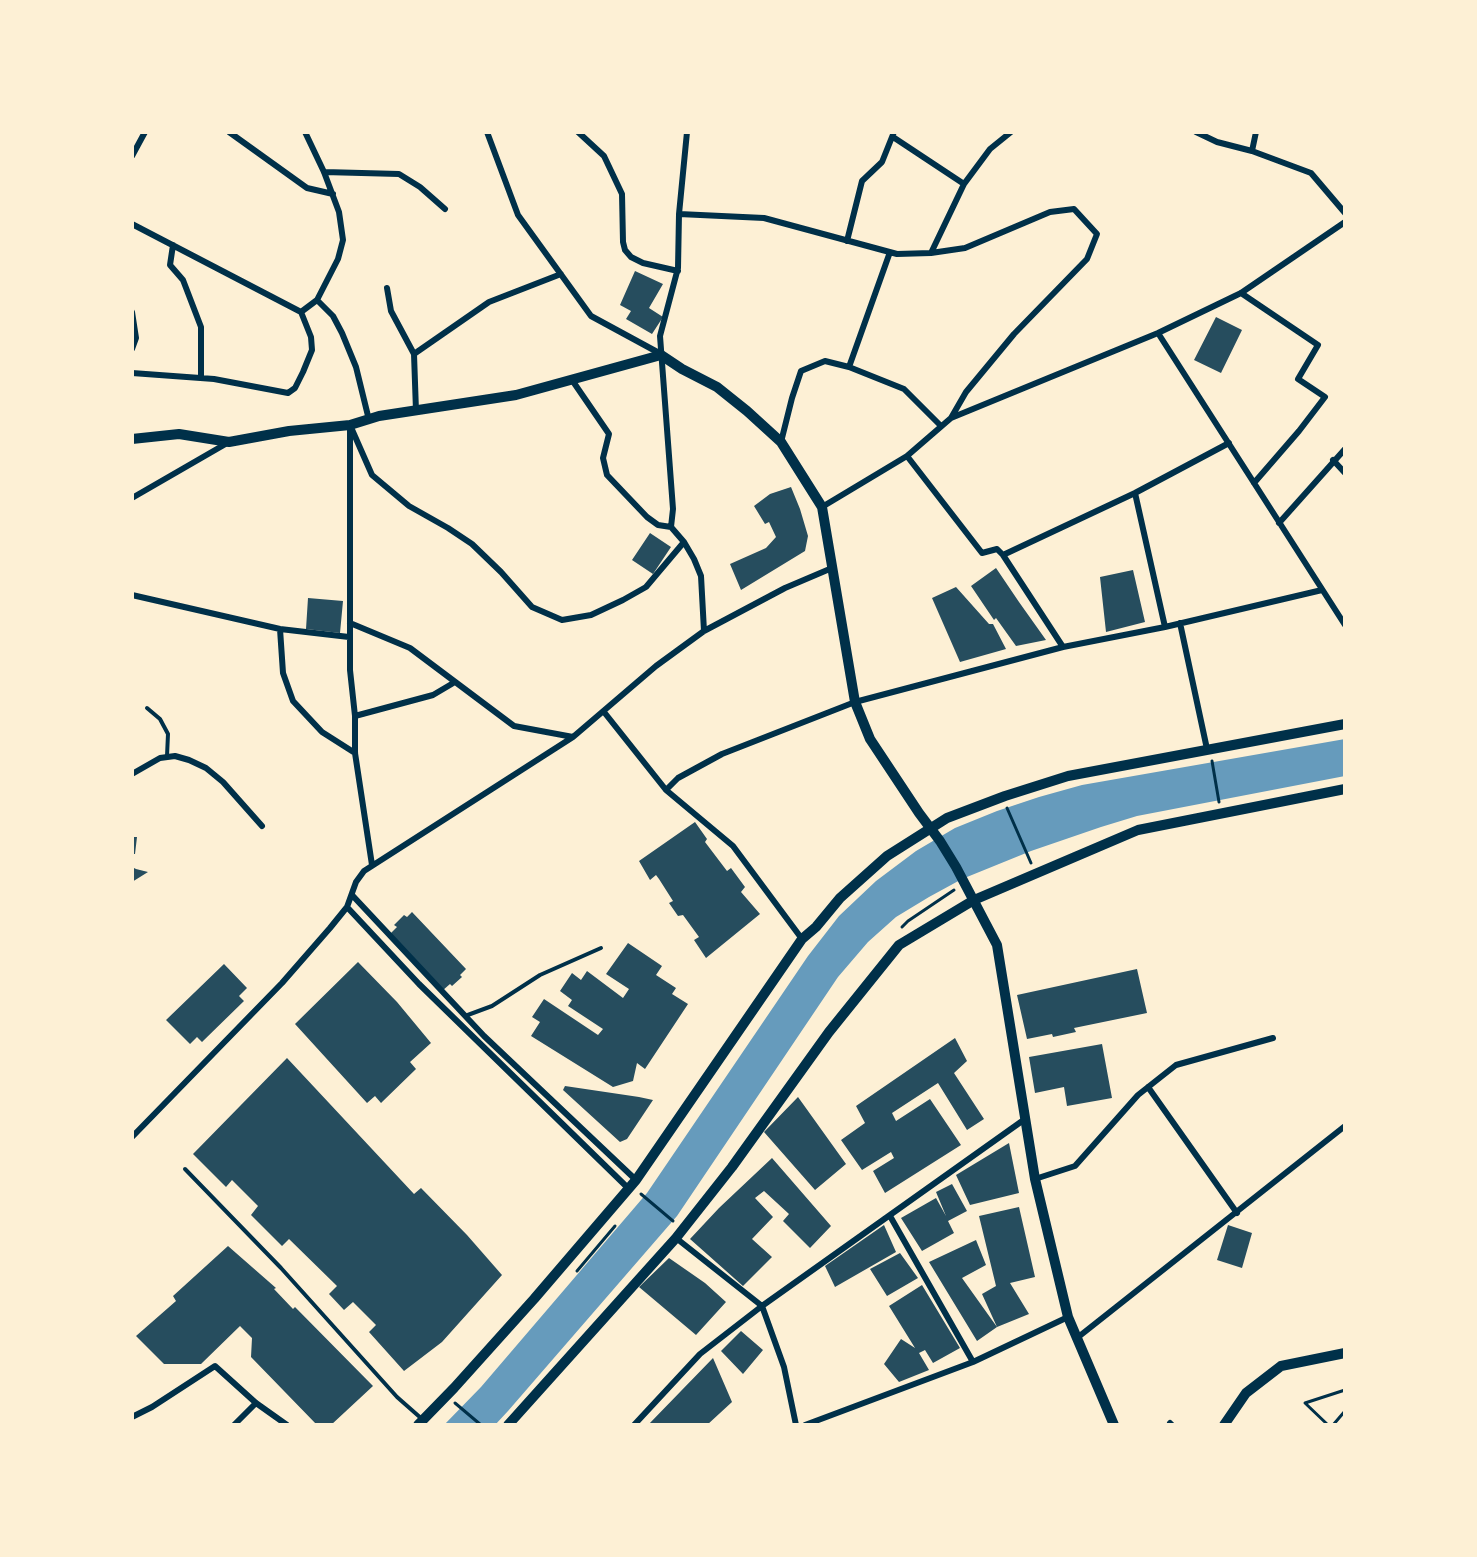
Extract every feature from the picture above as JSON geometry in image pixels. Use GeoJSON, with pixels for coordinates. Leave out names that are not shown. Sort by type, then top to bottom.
{"type":"FeatureCollection","features":[{"type":"Feature","properties":{"kind":"main road"},"geometry":{"type":"LineString","coordinates":[[132,439],[179,434],[229,442],[289,431],[350,425],[370,421],[379,416],[516,395],[661,354],[682,369],[717,387],[781,442],[822,507],[855,702],[870,739],[956,867],[997,945],[1035,1179],[1068,1317],[1114,1425]]}},
{"type":"Feature","properties":{"kind":"main road"},"geometry":{"type":"LineString","coordinates":[[420,1423],[534,1299],[632,1184],[802,939],[816,927],[840,898],[887,856],[947,818],[1068,776],[1209,754],[1345,724]]}},
{"type":"Feature","properties":{"kind":"main road"},"geometry":{"type":"LineString","coordinates":[[508,1425],[676,1238],[732,1167],[829,1032],[899,945],[974,900],[1138,830],[1345,789]]}},
{"type":"Feature","properties":{"kind":"main road"},"geometry":{"type":"LineString","coordinates":[[1224,1425],[1246,1393],[1281,1366],[1345,1353]]}},
{"type":"Feature","properties":{"kind":"street"},"geometry":{"type":"LineString","coordinates":[[132,156],[145,132]]}},
{"type":"Feature","properties":{"kind":"street"},"geometry":{"type":"LineString","coordinates":[[229,132],[307,188],[333,195]]}},
{"type":"Feature","properties":{"kind":"street"},"geometry":{"type":"LineString","coordinates":[[301,312],[317,300],[338,259],[343,240],[339,212],[324,172],[305,132]]}},
{"type":"Feature","properties":{"kind":"street"},"geometry":{"type":"LineString","coordinates":[[487,132],[518,215],[591,316],[661,354]]}},
{"type":"Feature","properties":{"kind":"street"},"geometry":{"type":"LineString","coordinates":[[578,132],[604,156],[622,194],[622,242],[625,250],[631,257],[643,263],[678,271]]}},
{"type":"Feature","properties":{"kind":"street"},"geometry":{"type":"LineString","coordinates":[[671,527],[673,509],[660,336],[678,271],[687,132]]}},
{"type":"Feature","properties":{"kind":"street"},"geometry":{"type":"LineString","coordinates":[[931,253],[964,184],[990,149],[1011,132]]}},
{"type":"Feature","properties":{"kind":"street"},"geometry":{"type":"LineString","coordinates":[[1196,132],[1217,142],[1252,151],[1311,173],[1345,213]]}},
{"type":"Feature","properties":{"kind":"street"},"geometry":{"type":"LineString","coordinates":[[1252,151],[1256,132]]}},
{"type":"Feature","properties":{"kind":"street"},"geometry":{"type":"LineString","coordinates":[[847,241],[862,181],[882,162],[893,135],[964,184]]}},
{"type":"Feature","properties":{"kind":"street"},"geometry":{"type":"LineString","coordinates":[[324,172],[399,174],[420,187],[445,209]]}},
{"type":"Feature","properties":{"kind":"street"},"geometry":{"type":"LineString","coordinates":[[680,214],[764,218],[897,254],[931,253],[965,248],[1050,212],[1074,209],[1097,234],[1087,259],[1014,334],[966,392],[951,418]]}},
{"type":"Feature","properties":{"kind":"street"},"geometry":{"type":"LineString","coordinates":[[822,507],[907,456],[951,418],[1158,333],[1241,293],[1345,222]]}},
{"type":"Feature","properties":{"kind":"street"},"geometry":{"type":"LineString","coordinates":[[132,224],[301,312],[311,337],[312,350],[295,388],[288,393],[214,379],[132,373]]}},
{"type":"Feature","properties":{"kind":"street"},"geometry":{"type":"LineString","coordinates":[[173,245],[170,265],[183,280],[201,327],[201,378]]}},
{"type":"Feature","properties":{"kind":"street"},"geometry":{"type":"LineString","coordinates":[[849,367],[890,252]]}},
{"type":"Feature","properties":{"kind":"street"},"geometry":{"type":"LineString","coordinates":[[414,354],[489,302],[561,274]]}},
{"type":"Feature","properties":{"kind":"street"},"geometry":{"type":"LineString","coordinates":[[387,288],[391,311],[414,354],[416,411]]}},
{"type":"Feature","properties":{"kind":"street"},"geometry":{"type":"LineString","coordinates":[[1241,293],[1318,345],[1298,379],[1324,397],[1299,431],[1254,483]]}},
{"type":"Feature","properties":{"kind":"street"},"geometry":{"type":"LineString","coordinates":[[317,300],[333,316],[342,333],[356,367],[370,421]]}},
{"type":"Feature","properties":{"kind":"street"},"geometry":{"type":"LineString","coordinates":[[132,312],[134,338],[132,349]]}},
{"type":"Feature","properties":{"kind":"street"},"geometry":{"type":"LineString","coordinates":[[1158,333],[1345,625]]}},
{"type":"Feature","properties":{"kind":"street"},"geometry":{"type":"LineString","coordinates":[[781,442],[801,371],[825,361],[849,367],[904,389],[941,426]]}},
{"type":"Feature","properties":{"kind":"street"},"geometry":{"type":"LineString","coordinates":[[572,380],[609,434],[603,458],[607,475],[646,517],[658,525],[671,527],[684,542],[701,576],[704,631]]}},
{"type":"Feature","properties":{"kind":"street"},"geometry":{"type":"LineString","coordinates":[[350,425],[372,475],[409,506],[472,544],[532,607],[561,620],[591,615],[646,586],[684,542]]}},
{"type":"Feature","properties":{"kind":"street"},"geometry":{"type":"LineString","coordinates":[[350,425],[350,670],[355,716],[355,753],[372,865]]}},
{"type":"Feature","properties":{"kind":"street"},"geometry":{"type":"LineString","coordinates":[[132,498],[229,442]]}},
{"type":"Feature","properties":{"kind":"street"},"geometry":{"type":"LineString","coordinates":[[1003,555],[1135,493],[1229,443]]}},
{"type":"Feature","properties":{"kind":"street"},"geometry":{"type":"LineString","coordinates":[[1279,522],[1345,448]]}},
{"type":"Feature","properties":{"kind":"street"},"geometry":{"type":"LineString","coordinates":[[907,456],[982,553],[997,549],[1003,555],[1063,647]]}},
{"type":"Feature","properties":{"kind":"street"},"geometry":{"type":"LineString","coordinates":[[1333,460],[1345,473]]}},
{"type":"Feature","properties":{"kind":"street"},"geometry":{"type":"LineString","coordinates":[[1135,493],[1165,627]]}},
{"type":"Feature","properties":{"kind":"street"},"geometry":{"type":"LineString","coordinates":[[132,1137],[282,983],[330,928],[347,907],[356,882],[364,870],[573,737],[656,666],[704,631],[775,593],[832,568]]}},
{"type":"Feature","properties":{"kind":"street"},"geometry":{"type":"LineString","coordinates":[[666,790],[678,778],[722,754],[855,702],[1063,647],[1165,627],[1322,590]]}},
{"type":"Feature","properties":{"kind":"street"},"geometry":{"type":"LineString","coordinates":[[132,595],[280,629],[349,637]]}},
{"type":"Feature","properties":{"kind":"street"},"geometry":{"type":"LineString","coordinates":[[350,623],[410,648],[514,726],[573,737]]}},
{"type":"Feature","properties":{"kind":"street"},"geometry":{"type":"LineString","coordinates":[[1180,623],[1209,754]]}},
{"type":"Feature","properties":{"kind":"street"},"geometry":{"type":"LineString","coordinates":[[280,629],[284,673],[293,701],[322,732],[355,753]]}},
{"type":"Feature","properties":{"kind":"street"},"geometry":{"type":"LineString","coordinates":[[355,716],[433,695],[455,682]]}},
{"type":"Feature","properties":{"kind":"street"},"geometry":{"type":"LineString","coordinates":[[604,712],[666,790],[733,846],[802,939]]}},
{"type":"Feature","properties":{"kind":"street"},"geometry":{"type":"LineString","coordinates":[[132,774],[145,765],[175,756],[206,768],[223,782],[262,826]]}},
{"type":"Feature","properties":{"kind":"street"},"geometry":{"type":"LineString","coordinates":[[352,895],[465,1016],[632,1184]]}},
{"type":"Feature","properties":{"kind":"street"},"geometry":{"type":"LineString","coordinates":[[347,907],[427,992],[632,1184]]}},
{"type":"Feature","properties":{"kind":"street"},"geometry":{"type":"LineString","coordinates":[[1035,1179],[1075,1166],[1138,1095],[1176,1065],[1273,1038]]}},
{"type":"Feature","properties":{"kind":"street"},"geometry":{"type":"LineString","coordinates":[[1148,1087],[1237,1213]]}},
{"type":"Feature","properties":{"kind":"street"},"geometry":{"type":"LineString","coordinates":[[634,1425],[700,1354],[762,1306],[1026,1118]]}},
{"type":"Feature","properties":{"kind":"street"},"geometry":{"type":"LineString","coordinates":[[1077,1338],[1344,1130]]}},
{"type":"Feature","properties":{"kind":"street"},"geometry":{"type":"LineString","coordinates":[[890,1216],[974,1362]]}},
{"type":"Feature","properties":{"kind":"street"},"geometry":{"type":"LineString","coordinates":[[676,1238],[762,1306],[784,1367],[796,1425]]}},
{"type":"Feature","properties":{"kind":"street"},"geometry":{"type":"LineString","coordinates":[[805,1425],[974,1362],[1068,1317]]}},
{"type":"Feature","properties":{"kind":"street"},"geometry":{"type":"LineString","coordinates":[[132,1417],[152,1407],[215,1366],[256,1403],[287,1425]]}},
{"type":"Feature","properties":{"kind":"street"},"geometry":{"type":"LineString","coordinates":[[234,1425],[256,1403]]}},
{"type":"Feature","properties":{"kind":"lane"},"geometry":{"type":"LineString","coordinates":[[147,708],[160,719],[168,734],[167,757]]}},
{"type":"Feature","properties":{"kind":"lane"},"geometry":{"type":"LineString","coordinates":[[465,1016],[492,1006],[540,975],[601,948]]}},
{"type":"Feature","properties":{"kind":"lane"},"geometry":{"type":"LineString","coordinates":[[185,1169],[281,1268],[420,1423]]}},
{"type":"Feature","properties":{"kind":"path"},"geometry":{"type":"LineString","coordinates":[[1209,754],[1220,807]]}},
{"type":"Feature","properties":{"kind":"path"},"geometry":{"type":"LineString","coordinates":[[1005,804],[1032,864]]}},
{"type":"Feature","properties":{"kind":"path"},"geometry":{"type":"LineString","coordinates":[[641,1194],[677,1224]]}},
{"type":"Feature","properties":{"kind":"path"},"geometry":{"type":"LineString","coordinates":[[1326,1425],[1305,1403],[1345,1390]]}},
{"type":"Feature","properties":{"kind":"path"},"geometry":{"type":"LineString","coordinates":[[455,1403],[481,1425]]}},
{"type":"Feature","properties":{"kind":"path"},"geometry":{"type":"LineString","coordinates":[[1333,1425],[1345,1411]]}},
{"type":"Feature","properties":{"kind":"water"},"geometry":{"type":"Polygon","coordinates":[[[1345,739],[1345,776],[1137,816],[1101,827],[1031,851],[962,879],[896,917],[868,942],[838,977],[677,1216],[508,1411],[495,1425],[444,1425],[481,1387],[647,1193],[808,956],[839,916],[876,881],[916,851],[955,828],[1039,797],[1082,785],[1345,739]]]}},
{"type":"Feature","properties":{"kind":"building"},"geometry":{"type":"Polygon","coordinates":[[[635,271],[663,284],[649,308],[663,317],[652,334],[626,319],[631,311],[620,305],[635,271]]]}},
{"type":"Feature","properties":{"kind":"building"},"geometry":{"type":"Polygon","coordinates":[[[1216,317],[1242,330],[1221,373],[1194,360],[1216,317]]]}},
{"type":"Feature","properties":{"kind":"building"},"geometry":{"type":"Polygon","coordinates":[[[791,487],[808,536],[805,551],[741,590],[730,564],[766,548],[776,537],[769,522],[765,524],[754,506],[770,494],[791,487]]]}},
{"type":"Feature","properties":{"kind":"building"},"geometry":{"type":"Polygon","coordinates":[[[650,533],[671,547],[653,574],[632,560],[650,533]]]}},
{"type":"Feature","properties":{"kind":"building"},"geometry":{"type":"Polygon","coordinates":[[[996,568],[1046,640],[1016,646],[996,618],[994,620],[971,586],[996,568]]]}},
{"type":"Feature","properties":{"kind":"building"},"geometry":{"type":"Polygon","coordinates":[[[1133,570],[1145,622],[1106,632],[1100,577],[1133,570]]]}},
{"type":"Feature","properties":{"kind":"building"},"geometry":{"type":"Polygon","coordinates":[[[956,587],[989,624],[993,624],[1006,649],[960,662],[932,598],[956,587]]]}},
{"type":"Feature","properties":{"kind":"building"},"geometry":{"type":"Polygon","coordinates":[[[308,598],[343,601],[340,633],[306,629],[308,598]]]}},
{"type":"Feature","properties":{"kind":"building"},"geometry":{"type":"Polygon","coordinates":[[[695,822],[707,839],[705,842],[727,871],[731,868],[745,887],[741,892],[760,914],[706,958],[694,940],[699,937],[683,915],[678,916],[669,903],[673,901],[659,879],[656,875],[650,880],[639,861],[695,822]]]}},
{"type":"Feature","properties":{"kind":"building"},"geometry":{"type":"Polygon","coordinates":[[[132,837],[137,837],[135,854],[132,854],[132,837]]]}},
{"type":"Feature","properties":{"kind":"building"},"geometry":{"type":"Polygon","coordinates":[[[132,867],[136,869],[148,872],[132,882],[132,867]]]}},
{"type":"Feature","properties":{"kind":"building"},"geometry":{"type":"Polygon","coordinates":[[[412,912],[466,969],[460,975],[462,977],[442,991],[389,935],[397,927],[394,925],[404,915],[407,917],[412,912]]]}},
{"type":"Feature","properties":{"kind":"building"},"geometry":{"type":"Polygon","coordinates":[[[628,943],[662,966],[656,975],[676,988],[672,994],[688,1004],[645,1069],[637,1063],[633,1081],[613,1087],[531,1036],[540,1022],[532,1017],[544,999],[598,1035],[603,1029],[568,1006],[572,1000],[560,991],[572,973],[581,980],[587,971],[623,998],[629,989],[606,974],[628,943]]]}},
{"type":"Feature","properties":{"kind":"building"},"geometry":{"type":"Polygon","coordinates":[[[358,962],[397,1002],[431,1043],[410,1062],[416,1069],[381,1103],[375,1096],[367,1103],[295,1024],[358,962]]]}},
{"type":"Feature","properties":{"kind":"building"},"geometry":{"type":"Polygon","coordinates":[[[224,964],[247,988],[239,996],[244,1001],[202,1042],[197,1037],[190,1044],[166,1020],[224,964]]]}},
{"type":"Feature","properties":{"kind":"building"},"geometry":{"type":"Polygon","coordinates":[[[1137,969],[1147,1013],[1074,1028],[1076,1032],[1053,1037],[1052,1034],[1027,1039],[1017,995],[1137,969]]]}},
{"type":"Feature","properties":{"kind":"building"},"geometry":{"type":"Polygon","coordinates":[[[955,1038],[967,1061],[954,1073],[984,1119],[967,1130],[938,1083],[892,1113],[896,1121],[930,1099],[961,1145],[885,1193],[873,1171],[894,1158],[891,1152],[862,1170],[841,1140],[865,1123],[856,1106],[955,1038]]]}},
{"type":"Feature","properties":{"kind":"building"},"geometry":{"type":"Polygon","coordinates":[[[1102,1044],[1112,1098],[1067,1106],[1064,1087],[1035,1093],[1029,1057],[1102,1044]]]}},
{"type":"Feature","properties":{"kind":"building"},"geometry":{"type":"Polygon","coordinates":[[[287,1058],[414,1194],[421,1188],[502,1275],[442,1342],[404,1371],[369,1332],[376,1325],[353,1302],[344,1310],[329,1294],[337,1286],[289,1239],[282,1246],[251,1215],[258,1206],[232,1180],[226,1187],[193,1154],[287,1058]]]}},
{"type":"Feature","properties":{"kind":"building"},"geometry":{"type":"Polygon","coordinates":[[[565,1086],[653,1100],[627,1139],[620,1142],[563,1090],[565,1086]]]}},
{"type":"Feature","properties":{"kind":"building"},"geometry":{"type":"Polygon","coordinates":[[[798,1097],[846,1164],[815,1190],[764,1132],[798,1097]]]}},
{"type":"Feature","properties":{"kind":"building"},"geometry":{"type":"Polygon","coordinates":[[[1009,1143],[1019,1193],[970,1205],[956,1175],[1009,1143]]]}},
{"type":"Feature","properties":{"kind":"building"},"geometry":{"type":"Polygon","coordinates":[[[772,1158],[831,1226],[810,1248],[783,1221],[789,1214],[764,1191],[755,1198],[773,1217],[752,1239],[772,1257],[743,1286],[690,1239],[772,1158]]]}},
{"type":"Feature","properties":{"kind":"building"},"geometry":{"type":"Polygon","coordinates":[[[952,1184],[967,1211],[948,1221],[954,1233],[922,1251],[901,1218],[936,1198],[946,1216],[936,1192],[952,1184]]]}},
{"type":"Feature","properties":{"kind":"building"},"geometry":{"type":"Polygon","coordinates":[[[1019,1207],[1035,1277],[1010,1283],[1029,1314],[997,1327],[982,1294],[996,1286],[979,1216],[1019,1207]]]}},
{"type":"Feature","properties":{"kind":"building"},"geometry":{"type":"Polygon","coordinates":[[[884,1225],[896,1252],[835,1287],[825,1266],[884,1225]]]}},
{"type":"Feature","properties":{"kind":"building"},"geometry":{"type":"Polygon","coordinates":[[[1228,1225],[1252,1233],[1242,1268],[1217,1260],[1228,1225]]]}},
{"type":"Feature","properties":{"kind":"building"},"geometry":{"type":"Polygon","coordinates":[[[976,1240],[986,1265],[962,1278],[997,1327],[977,1341],[929,1262],[976,1240]]]}},
{"type":"Feature","properties":{"kind":"building"},"geometry":{"type":"Polygon","coordinates":[[[228,1246],[276,1288],[274,1289],[293,1309],[295,1307],[373,1386],[331,1425],[317,1425],[251,1357],[252,1338],[240,1326],[201,1364],[164,1364],[136,1336],[176,1301],[173,1296],[228,1246]]]}},
{"type":"Feature","properties":{"kind":"building"},"geometry":{"type":"Polygon","coordinates":[[[900,1253],[918,1278],[887,1296],[870,1269],[900,1253]]]}},
{"type":"Feature","properties":{"kind":"building"},"geometry":{"type":"Polygon","coordinates":[[[669,1258],[705,1283],[726,1302],[696,1335],[639,1287],[669,1258]]]}},
{"type":"Feature","properties":{"kind":"building"},"geometry":{"type":"Polygon","coordinates":[[[922,1285],[960,1348],[933,1363],[925,1350],[919,1353],[929,1370],[899,1382],[884,1364],[901,1339],[915,1348],[889,1306],[922,1285]]]}},
{"type":"Feature","properties":{"kind":"building"},"geometry":{"type":"Polygon","coordinates":[[[741,1331],[763,1350],[743,1374],[721,1351],[741,1331]]]}},
{"type":"Feature","properties":{"kind":"building"},"geometry":{"type":"Polygon","coordinates":[[[713,1358],[732,1402],[707,1425],[648,1425],[713,1358]]]}}]}
